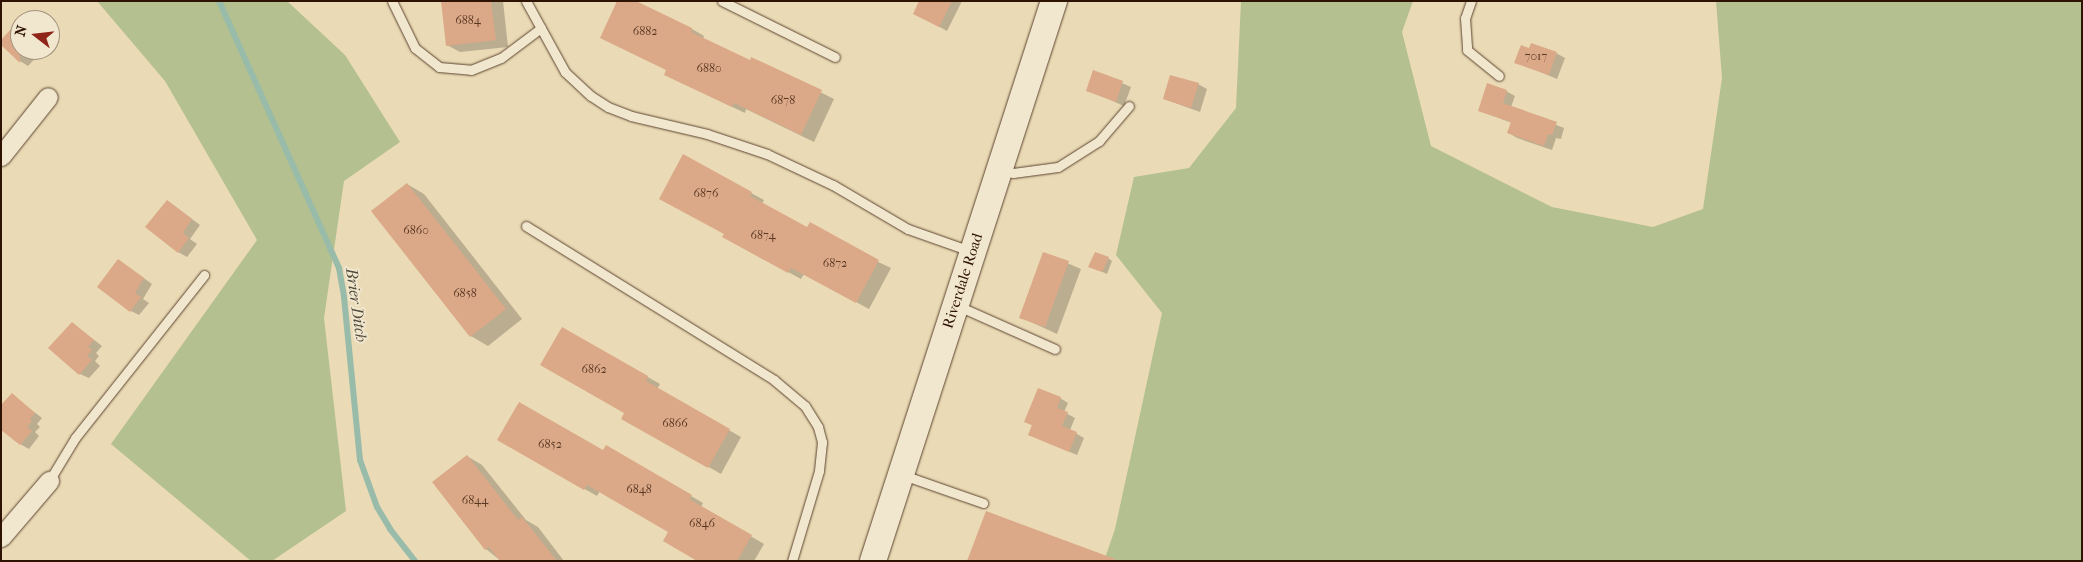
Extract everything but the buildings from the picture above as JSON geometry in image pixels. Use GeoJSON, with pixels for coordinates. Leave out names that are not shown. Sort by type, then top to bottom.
{"type":"FeatureCollection","features":[{"type":"Feature","properties":{"kind":"main road","name":"Riverdale Road"},"geometry":{"type":"LineString","coordinates":[[873,561],[1054,1]]}},
{"type":"Feature","properties":{"kind":"street"},"geometry":{"type":"LineString","coordinates":[[4,153],[48,96]]}},
{"type":"Feature","properties":{"kind":"street"},"geometry":{"type":"LineString","coordinates":[[1,537],[49,481]]}},
{"type":"Feature","properties":{"kind":"lane"},"geometry":{"type":"LineString","coordinates":[[392,1],[415,48],[439,67],[471,70],[501,58],[541,28]]}},
{"type":"Feature","properties":{"kind":"lane"},"geometry":{"type":"LineString","coordinates":[[526,1],[565,72],[591,96],[608,107],[631,116],[706,134],[767,154],[832,185],[908,229],[973,252]]}},
{"type":"Feature","properties":{"kind":"lane"},"geometry":{"type":"LineString","coordinates":[[722,1],[835,57]]}},
{"type":"Feature","properties":{"kind":"lane"},"geometry":{"type":"LineString","coordinates":[[1471,1],[1465,18],[1468,50],[1499,76]]}},
{"type":"Feature","properties":{"kind":"lane"},"geometry":{"type":"LineString","coordinates":[[999,171],[1013,173],[1058,167],[1099,140],[1129,106]]}},
{"type":"Feature","properties":{"kind":"lane"},"geometry":{"type":"LineString","coordinates":[[526,226],[774,380],[805,406],[818,428],[822,442],[819,472],[792,561]]}},
{"type":"Feature","properties":{"kind":"lane"},"geometry":{"type":"LineString","coordinates":[[49,481],[75,438],[204,275]]}},
{"type":"Feature","properties":{"kind":"lane"},"geometry":{"type":"LineString","coordinates":[[955,305],[1055,349]]}},
{"type":"Feature","properties":{"kind":"lane"},"geometry":{"type":"LineString","coordinates":[[901,474],[983,503]]}},
{"type":"Feature","properties":{"kind":"green space"},"geometry":{"type":"Polygon","coordinates":[[[97,1],[287,1],[345,55],[400,142],[344,181],[324,318],[346,511],[272,561],[251,561],[111,444],[257,240],[165,81],[97,1]]]}},
{"type":"Feature","properties":{"kind":"green space"},"geometry":{"type":"Polygon","coordinates":[[[1241,1],[1413,1],[1402,32],[1431,146],[1552,207],[1653,227],[1703,209],[1722,78],[1716,1],[2082,1],[2082,561],[1104,561],[1115,529],[1162,313],[1116,255],[1134,177],[1189,168],[1236,108],[1241,1]]]}},
{"type":"Feature","properties":{"kind":"waterway","name":"Brier Ditch"},"geometry":{"type":"LineString","coordinates":[[219,1],[339,268],[344,297],[360,460],[377,507],[390,529],[415,561]]}}]}
